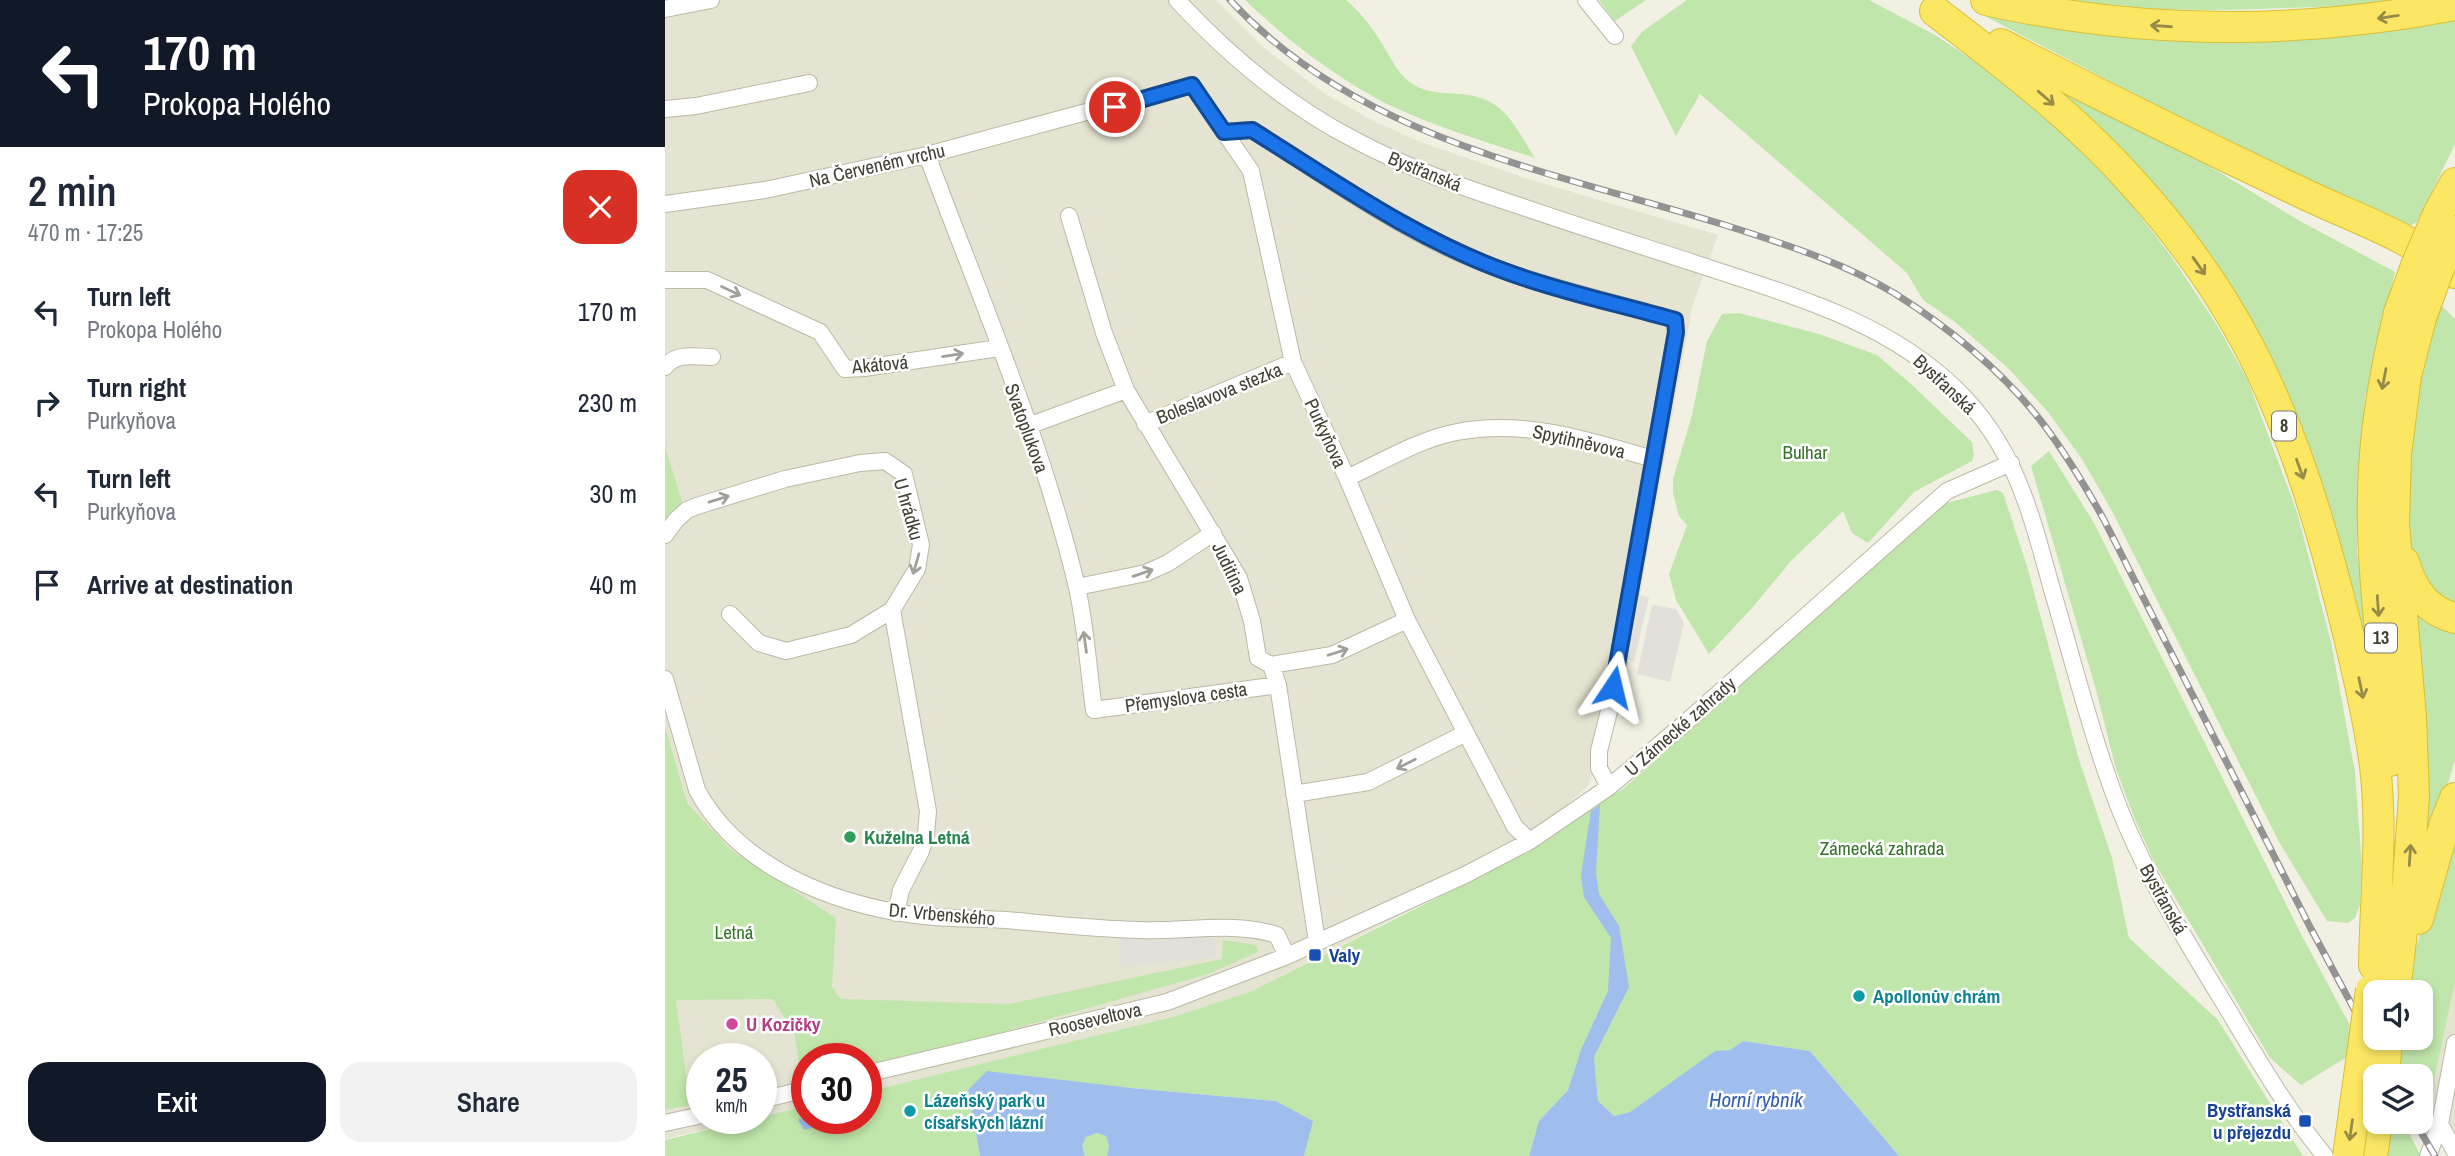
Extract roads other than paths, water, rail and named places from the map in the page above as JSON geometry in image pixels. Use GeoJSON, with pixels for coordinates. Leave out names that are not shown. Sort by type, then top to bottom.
{"type":"FeatureCollection","features":[{"type":"Feature","properties":{"kind":"highway"},"geometry":{"type":"LineString","coordinates":[[1986,0],[2071,16],[2159,26],[2211,28],[2333,23],[2455,5]]}},
{"type":"Feature","properties":{"kind":"highway","name":"8"},"geometry":{"type":"LineString","coordinates":[[1924,5],[2317,200],[2402,238],[2429,253],[2455,273]]}},
{"type":"Feature","properties":{"kind":"highway","name":"8"},"geometry":{"type":"LineString","coordinates":[[1924,5],[2026,81],[2082,129],[2132,181],[2205,274],[2248,344],[2285,429],[2322,533],[2355,660],[2375,767],[2384,980]]}},
{"type":"Feature","properties":{"kind":"highway","name":"13"},"geometry":{"type":"LineString","coordinates":[[2384,980],[2385,879],[2391,796],[2389,717],[2373,526],[2377,414],[2410,315],[2439,268],[2455,183]]}},
{"type":"Feature","properties":{"kind":"highway"},"geometry":{"type":"LineString","coordinates":[[2317,200],[2426,265],[2455,293]]}},
{"type":"Feature","properties":{"kind":"highway","name":"13"},"geometry":{"type":"LineString","coordinates":[[2384,980],[2409,880],[2414,796],[2411,717],[2394,524],[2399,416],[2406,376],[2410,315]]}},
{"type":"Feature","properties":{"kind":"highway"},"geometry":{"type":"LineString","coordinates":[[2394,524],[2410,582],[2432,609],[2455,618]]}},
{"type":"Feature","properties":{"kind":"highway","name":"8"},"geometry":{"type":"LineString","coordinates":[[2384,980],[2420,914],[2455,798]]}},
{"type":"Feature","properties":{"kind":"highway","name":"8"},"geometry":{"type":"LineString","coordinates":[[2348,1156],[2370,1050]]}},
{"type":"Feature","properties":{"kind":"highway"},"geometry":{"type":"LineString","coordinates":[[2372,1156],[2375,1134]]}},
{"type":"Feature","properties":{"kind":"street"},"geometry":{"type":"LineString","coordinates":[[665,9],[711,0]]}},
{"type":"Feature","properties":{"kind":"street","name":"Bystřanská"},"geometry":{"type":"LineString","coordinates":[[1177,0],[1234,57],[1310,114],[1351,138],[1448,181],[1847,317],[1898,343],[1938,373],[1973,406],[2002,446],[2025,496],[2101,757],[2122,817],[2153,883],[2201,967],[2275,1086],[2325,1156]]}},
{"type":"Feature","properties":{"kind":"street"},"geometry":{"type":"LineString","coordinates":[[1585,0],[1615,36]]}},
{"type":"Feature","properties":{"kind":"street"},"geometry":{"type":"LineString","coordinates":[[665,108],[696,106],[809,83]]}},
{"type":"Feature","properties":{"kind":"street","name":"Purkyňova"},"geometry":{"type":"LineString","coordinates":[[1115,107],[1192,85],[1251,171],[1293,362],[1347,478],[1407,620],[1515,827],[1530,841]]}},
{"type":"Feature","properties":{"kind":"street","name":"Na Červeném vrchu"},"geometry":{"type":"LineString","coordinates":[[665,204],[765,190],[927,155],[1086,112]]}},
{"type":"Feature","properties":{"kind":"street"},"geometry":{"type":"LineString","coordinates":[[1224,132],[1252,130],[1398,221],[1448,248],[1507,272],[1675,320],[1676,332],[1640,540],[1614,685],[1599,751],[1599,768],[1609,787]]}},
{"type":"Feature","properties":{"kind":"street","name":"Svatoplukova"},"geometry":{"type":"LineString","coordinates":[[927,155],[1059,517],[1077,587],[1094,710]]}},
{"type":"Feature","properties":{"kind":"street","name":"Juditina"},"geometry":{"type":"LineString","coordinates":[[1069,216],[1104,333],[1126,390],[1239,578],[1252,621],[1258,658],[1271,665],[1278,685],[1317,942]]}},
{"type":"Feature","properties":{"kind":"street","name":"Akátová"},"geometry":{"type":"LineString","coordinates":[[665,280],[707,280],[820,332],[845,369],[999,348]]}},
{"type":"Feature","properties":{"kind":"street"},"geometry":{"type":"LineString","coordinates":[[665,367],[670,360],[682,357],[712,357]]}},
{"type":"Feature","properties":{"kind":"street","name":"Boleslavova stezka"},"geometry":{"type":"LineString","coordinates":[[1145,424],[1293,362]]}},
{"type":"Feature","properties":{"kind":"street"},"geometry":{"type":"LineString","coordinates":[[1028,426],[1126,390]]}},
{"type":"Feature","properties":{"kind":"street","name":"Spytihněvova"},"geometry":{"type":"LineString","coordinates":[[1347,478],[1422,443],[1455,432],[1506,427],[1551,431],[1653,459]]}},
{"type":"Feature","properties":{"kind":"street","name":"U hrádku"},"geometry":{"type":"LineString","coordinates":[[665,536],[681,515],[697,506],[785,479],[860,463],[885,461],[904,474],[921,545],[917,569],[892,610]]}},
{"type":"Feature","properties":{"kind":"street","name":"U Zámecké zahrady"},"geometry":{"type":"LineString","coordinates":[[1317,942],[1465,875],[1530,841],[1609,787],[1947,491],[2011,463]]}},
{"type":"Feature","properties":{"kind":"street"},"geometry":{"type":"LineString","coordinates":[[1077,587],[1146,573],[1168,563],[1213,533]]}},
{"type":"Feature","properties":{"kind":"street"},"geometry":{"type":"LineString","coordinates":[[730,614],[759,643],[786,651],[851,635],[892,610],[928,811],[921,851],[901,890],[896,913]]}},
{"type":"Feature","properties":{"kind":"street"},"geometry":{"type":"LineString","coordinates":[[1271,665],[1332,654],[1407,620]]}},
{"type":"Feature","properties":{"kind":"street","name":"Dr. Vrbenského"},"geometry":{"type":"LineString","coordinates":[[665,678],[697,790],[706,806],[732,836],[768,866],[841,899],[896,913],[1140,930],[1258,929],[1277,935],[1287,956]]}},
{"type":"Feature","properties":{"kind":"street","name":"Přemyslova cesta"},"geometry":{"type":"LineString","coordinates":[[1094,710],[1278,685]]}},
{"type":"Feature","properties":{"kind":"street"},"geometry":{"type":"LineString","coordinates":[[1294,794],[1368,782],[1466,733]]}},
{"type":"Feature","properties":{"kind":"street","name":"Rooseveltova"},"geometry":{"type":"LineString","coordinates":[[882,1070],[1167,1002],[1317,942]]}},
{"type":"Feature","properties":{"kind":"street"},"geometry":{"type":"LineString","coordinates":[[2428,1156],[2440,1124],[2455,1043]]}},
{"type":"Feature","properties":{"kind":"street"},"geometry":{"type":"LineString","coordinates":[[665,1123],[686,1118]]}},
{"type":"Feature","properties":{"kind":"street"},"geometry":{"type":"LineString","coordinates":[[2440,1124],[2455,1152]]}},
{"type":"Feature","properties":{"kind":"water","name":"Horní rybník"},"geometry":{"type":"Polygon","coordinates":[[[1600,805],[1596,873],[1599,894],[1619,926],[1629,987],[1594,1057],[1598,1101],[1614,1116],[1630,1112],[1715,1051],[1730,1050],[1743,1041],[1810,1051],[1899,1156],[1529,1156],[1539,1121],[1568,1090],[1581,1050],[1608,991],[1611,938],[1584,897],[1581,875],[1591,811],[1600,805]]]}},
{"type":"Feature","properties":{"kind":"water"},"geometry":{"type":"Polygon","coordinates":[[[987,1071],[1276,1101],[1313,1121],[1304,1156],[1107,1156],[1109,1146],[1106,1136],[1097,1133],[1086,1137],[1082,1146],[1085,1156],[980,1156],[968,1090],[987,1071]]]}},
{"type":"Feature","properties":{"kind":"railway"},"geometry":{"type":"LineString","coordinates":[[1230,0],[1281,48],[1338,87],[1398,119],[1528,168],[1728,226],[1833,263],[1874,282],[1914,306],[1954,335],[1991,367],[2009,384],[2049,432],[2103,518],[2310,927],[2384,1064]]}},
{"type":"Feature","properties":{"kind":"railway"},"geometry":{"type":"LineString","coordinates":[[2422,1134],[2435,1156]]}},
{"type":"Feature","properties":{"kind":"place","name":"Kuželna Letná"},"geometry":{"type":"Point","coordinates":[850,837]}},
{"type":"Feature","properties":{"kind":"place","name":"Valy"},"geometry":{"type":"Point","coordinates":[1315,955]}},
{"type":"Feature","properties":{"kind":"place","name":"Apollonův chrám"},"geometry":{"type":"Point","coordinates":[1859,996]}},
{"type":"Feature","properties":{"kind":"place","name":"U Kozičky"},"geometry":{"type":"Point","coordinates":[732,1024]}},
{"type":"Feature","properties":{"kind":"place","name":"Lázeňský park u císařských lázní"},"geometry":{"type":"Point","coordinates":[910,1111]}},
{"type":"Feature","properties":{"kind":"place","name":"Bystřanská u přejezdu"},"geometry":{"type":"Point","coordinates":[2305,1121]}},
{"type":"Feature","properties":{"kind":"park label","name":"Bulhar"},"geometry":{"type":"Point","coordinates":[1805,452]}},
{"type":"Feature","properties":{"kind":"park label","name":"Zámecká zahrada"},"geometry":{"type":"Point","coordinates":[1882,848]}},
{"type":"Feature","properties":{"kind":"park label","name":"Letná"},"geometry":{"type":"Point","coordinates":[734,932]}}]}
